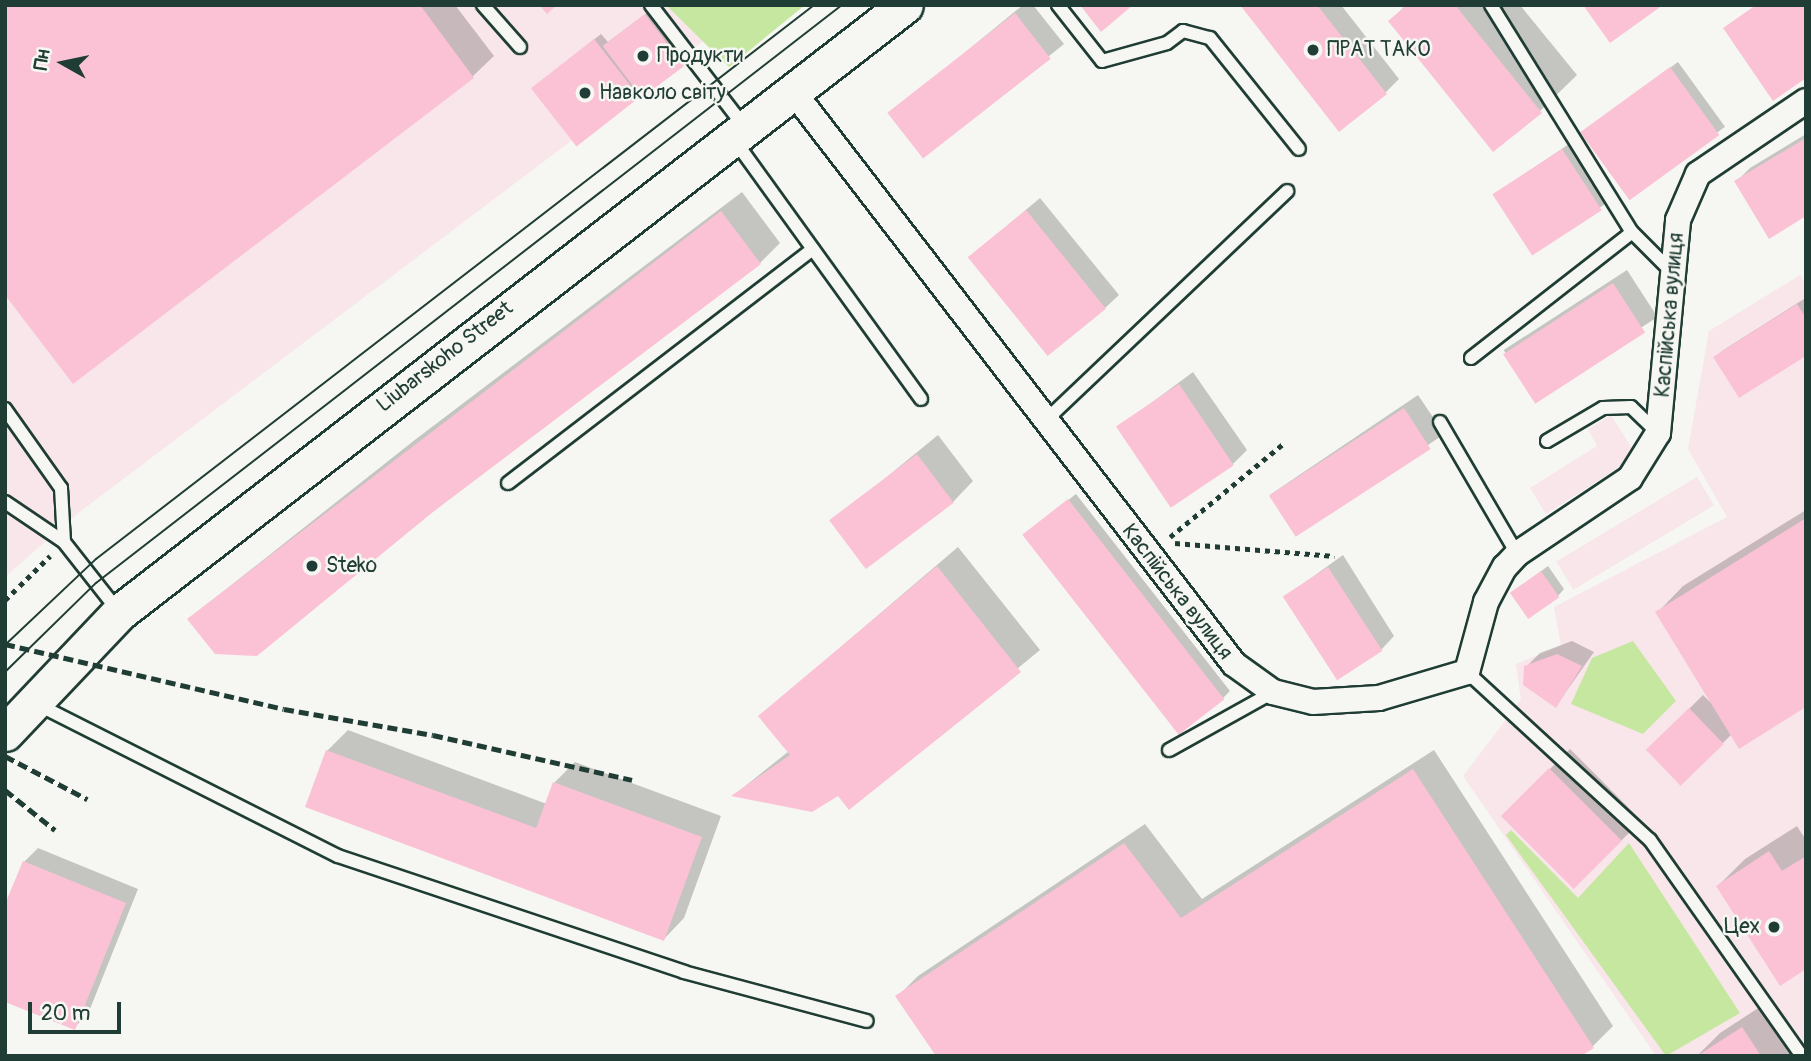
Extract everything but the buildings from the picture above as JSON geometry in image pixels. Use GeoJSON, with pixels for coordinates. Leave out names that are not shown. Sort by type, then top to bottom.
{"type":"FeatureCollection","features":[{"type":"Feature","properties":{"kind":"main road","name":"Liubarskoho Street"},"geometry":{"type":"LineString","coordinates":[[5,733],[32,701],[120,612],[738,131],[905,5]]}},
{"type":"Feature","properties":{"kind":"street","name":"Каспійська вулиця"},"geometry":{"type":"LineString","coordinates":[[792,90],[1234,664],[1273,691],[1313,702],[1380,698],[1467,672],[1486,602],[1517,554],[1630,478],[1658,433],[1671,271],[1678,220],[1698,174],[1806,102]]}},
{"type":"Feature","properties":{"kind":"lane"},"geometry":{"type":"LineString","coordinates":[[483,5],[520,47]]}},
{"type":"Feature","properties":{"kind":"lane"},"geometry":{"type":"LineString","coordinates":[[651,5],[738,131],[813,249],[921,399]]}},
{"type":"Feature","properties":{"kind":"lane"},"geometry":{"type":"LineString","coordinates":[[1058,5],[1102,61],[1167,43],[1183,31],[1210,38],[1299,149]]}},
{"type":"Feature","properties":{"kind":"lane"},"geometry":{"type":"LineString","coordinates":[[1491,5],[1632,232],[1671,271]]}},
{"type":"Feature","properties":{"kind":"lane"},"geometry":{"type":"LineString","coordinates":[[1045,421],[1287,191]]}},
{"type":"Feature","properties":{"kind":"lane"},"geometry":{"type":"LineString","coordinates":[[1471,358],[1632,232]]}},
{"type":"Feature","properties":{"kind":"lane"},"geometry":{"type":"LineString","coordinates":[[508,484],[813,249]]}},
{"type":"Feature","properties":{"kind":"lane"},"geometry":{"type":"LineString","coordinates":[[1547,441],[1602,408],[1631,407],[1658,433]]}},
{"type":"Feature","properties":{"kind":"lane"},"geometry":{"type":"LineString","coordinates":[[5,410],[61,488],[64,542]]}},
{"type":"Feature","properties":{"kind":"lane"},"geometry":{"type":"LineString","coordinates":[[1440,422],[1517,554]]}},
{"type":"Feature","properties":{"kind":"lane"},"geometry":{"type":"LineString","coordinates":[[5,502],[64,542],[120,612]]}},
{"type":"Feature","properties":{"kind":"lane"},"geometry":{"type":"LineString","coordinates":[[1467,672],[1650,840],[1802,1056]]}},
{"type":"Feature","properties":{"kind":"lane"},"geometry":{"type":"LineString","coordinates":[[1169,750],[1273,691]]}},
{"type":"Feature","properties":{"kind":"lane"},"geometry":{"type":"LineString","coordinates":[[32,701],[338,856],[684,972],[867,1021]]}},
{"type":"Feature","properties":{"kind":"path"},"geometry":{"type":"LineString","coordinates":[[1283,444],[1164,542],[1334,556]]}},
{"type":"Feature","properties":{"kind":"path"},"geometry":{"type":"LineString","coordinates":[[5,600],[64,542]]}},
{"type":"Feature","properties":{"kind":"shaded area"},"geometry":{"type":"Polygon","coordinates":[[[5,5],[751,5],[77,514],[5,577],[5,5]]]}},
{"type":"Feature","properties":{"kind":"shaded area"},"geometry":{"type":"Polygon","coordinates":[[[1800,275],[1806,285],[1806,1056],[1656,1056],[1463,776],[1521,700],[1516,664],[1561,646],[1554,607],[1727,517],[1688,449],[1709,331],[1800,275]]]}},
{"type":"Feature","properties":{"kind":"shaded area"},"geometry":{"type":"Polygon","coordinates":[[[1611,415],[1637,456],[1546,514],[1530,488],[1597,446],[1588,429],[1611,415]]]}},
{"type":"Feature","properties":{"kind":"shaded area"},"geometry":{"type":"Polygon","coordinates":[[[1697,477],[1714,505],[1573,590],[1556,561],[1697,477]]]}},
{"type":"Feature","properties":{"kind":"green space"},"geometry":{"type":"Polygon","coordinates":[[[666,5],[805,5],[729,67],[666,5]]]}},
{"type":"Feature","properties":{"kind":"green space"},"geometry":{"type":"Polygon","coordinates":[[[1633,641],[1676,701],[1643,734],[1571,704],[1592,658],[1633,641]]]}},
{"type":"Feature","properties":{"kind":"green space"},"geometry":{"type":"Polygon","coordinates":[[[1511,830],[1578,898],[1629,843],[1740,1013],[1666,1056],[1506,835],[1511,830]]]}},
{"type":"Feature","properties":{"kind":"tram line"},"geometry":{"type":"LineString","coordinates":[[5,645],[96,559],[814,5]]}},
{"type":"Feature","properties":{"kind":"tram line"},"geometry":{"type":"LineString","coordinates":[[5,672],[96,583],[842,5]]}},
{"type":"Feature","properties":{"kind":"railway"},"geometry":{"type":"LineString","coordinates":[[5,644],[284,709],[433,735],[632,780]]}},
{"type":"Feature","properties":{"kind":"railway"},"geometry":{"type":"LineString","coordinates":[[5,756],[87,799]]}},
{"type":"Feature","properties":{"kind":"railway"},"geometry":{"type":"LineString","coordinates":[[5,790],[55,830]]}},
{"type":"Feature","properties":{"kind":"place","name":"ПРАТ ТАКО"},"geometry":{"type":"Point","coordinates":[1313,50]}},
{"type":"Feature","properties":{"kind":"place","name":"Продукти"},"geometry":{"type":"Point","coordinates":[643,56]}},
{"type":"Feature","properties":{"kind":"place","name":"Навколо світу"},"geometry":{"type":"Point","coordinates":[585,93]}},
{"type":"Feature","properties":{"kind":"place","name":"Steko"},"geometry":{"type":"Point","coordinates":[312,566]}},
{"type":"Feature","properties":{"kind":"place","name":"Цех"},"geometry":{"type":"Point","coordinates":[1774,927]}}]}
